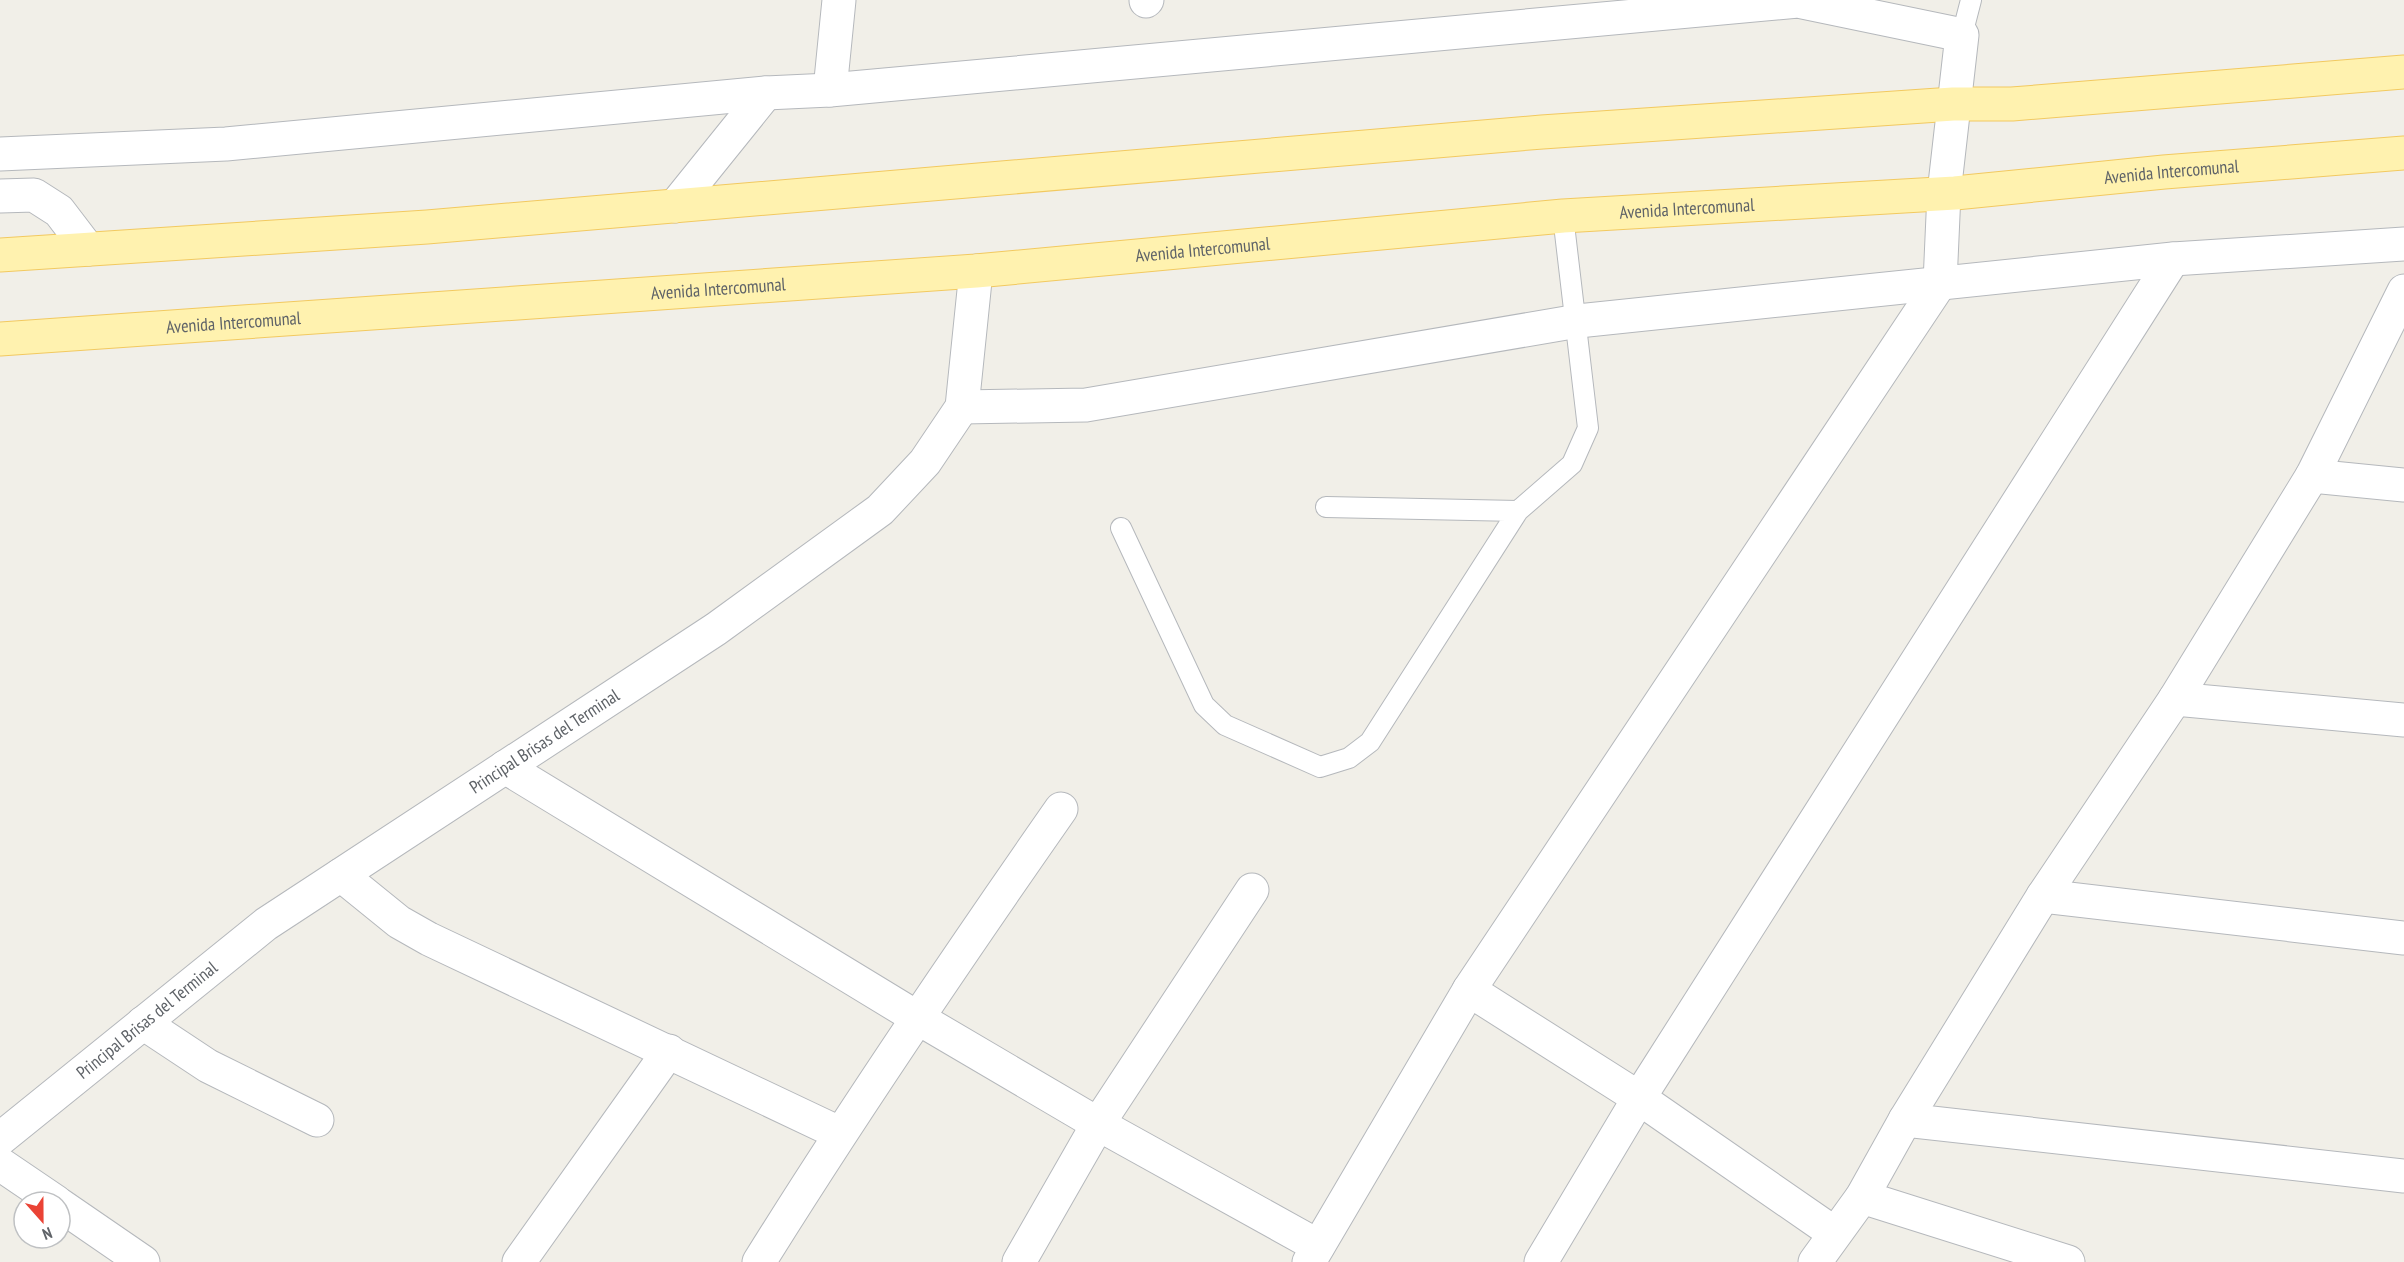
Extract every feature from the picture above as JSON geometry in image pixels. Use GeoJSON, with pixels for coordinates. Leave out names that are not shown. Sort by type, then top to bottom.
{"type":"FeatureCollection","features":[{"type":"Feature","properties":{"kind":"main road"},"geometry":{"type":"LineString","coordinates":[[0,255],[427,227],[1542,132],[1953,104],[2012,104],[2404,72]]}},
{"type":"Feature","properties":{"kind":"main road","name":"Avenida Intercomunal"},"geometry":{"type":"LineString","coordinates":[[0,339],[976,272],[1563,216],[1944,193],[2404,153]]}},
{"type":"Feature","properties":{"kind":"street"},"geometry":{"type":"LineString","coordinates":[[830,90],[839,0]]}},
{"type":"Feature","properties":{"kind":"street"},"geometry":{"type":"LineString","coordinates":[[0,154],[226,144],[766,93],[830,90],[1798,1],[1962,35],[1944,193],[1940,283],[1469,990],[1313,1254],[916,1017],[505,767]]}},
{"type":"Feature","properties":{"kind":"street"},"geometry":{"type":"LineString","coordinates":[[675,206],[766,93]]}},
{"type":"Feature","properties":{"kind":"street"},"geometry":{"type":"LineString","coordinates":[[0,196],[34,195],[59,210],[88,249]]}},
{"type":"Feature","properties":{"kind":"street"},"geometry":{"type":"LineString","coordinates":[[962,407],[1086,405],[1578,321],[2173,260],[2404,244]]}},
{"type":"Feature","properties":{"kind":"street"},"geometry":{"type":"LineString","coordinates":[[1541,1262],[1639,1098],[2173,260]]}},
{"type":"Feature","properties":{"kind":"street","name":"Principal Brisas del Terminal"},"geometry":{"type":"LineString","coordinates":[[0,1139],[266,924],[716,629],[880,510],[925,462],[962,407],[976,272]]}},
{"type":"Feature","properties":{"kind":"street"},"geometry":{"type":"LineString","coordinates":[[1815,1262],[1862,1197],[1905,1120],[2043,896],[2175,699],[2312,476],[2404,291]]}},
{"type":"Feature","properties":{"kind":"street"},"geometry":{"type":"LineString","coordinates":[[2312,476],[2404,485]]}},
{"type":"Feature","properties":{"kind":"street"},"geometry":{"type":"LineString","coordinates":[[2175,699],[2404,720]]}},
{"type":"Feature","properties":{"kind":"street"},"geometry":{"type":"LineString","coordinates":[[759,1262],[839,1133],[916,1017],[1061,809]]}},
{"type":"Feature","properties":{"kind":"street"},"geometry":{"type":"LineString","coordinates":[[341,875],[399,922],[429,939],[839,1133]]}},
{"type":"Feature","properties":{"kind":"street"},"geometry":{"type":"LineString","coordinates":[[1019,1262],[1098,1124],[1252,890]]}},
{"type":"Feature","properties":{"kind":"street"},"geometry":{"type":"LineString","coordinates":[[2043,896],[2404,938]]}},
{"type":"Feature","properties":{"kind":"street"},"geometry":{"type":"LineString","coordinates":[[1469,990],[1639,1098],[1834,1233]]}},
{"type":"Feature","properties":{"kind":"street"},"geometry":{"type":"LineString","coordinates":[[143,1023],[208,1066],[318,1120]]}},
{"type":"Feature","properties":{"kind":"street"},"geometry":{"type":"LineString","coordinates":[[519,1262],[669,1051]]}},
{"type":"Feature","properties":{"kind":"street"},"geometry":{"type":"LineString","coordinates":[[1905,1120],[2404,1176]]}},
{"type":"Feature","properties":{"kind":"street"},"geometry":{"type":"LineString","coordinates":[[0,1164],[38,1190]]}},
{"type":"Feature","properties":{"kind":"street"},"geometry":{"type":"LineString","coordinates":[[1862,1197],[2031,1257],[2068,1262]]}},
{"type":"Feature","properties":{"kind":"street"},"geometry":{"type":"LineString","coordinates":[[72,1213],[143,1262]]}},
{"type":"Feature","properties":{"kind":"lane"},"geometry":{"type":"LineString","coordinates":[[1962,35],[1971,0]]}},
{"type":"Feature","properties":{"kind":"lane"},"geometry":{"type":"LineString","coordinates":[[1121,528],[1204,705],[1225,725],[1320,767],[1349,758],[1370,742],[1518,511],[1572,464],[1588,428],[1578,321],[1563,216]]}},
{"type":"Feature","properties":{"kind":"lane"},"geometry":{"type":"LineString","coordinates":[[1326,507],[1518,511]]}}]}
